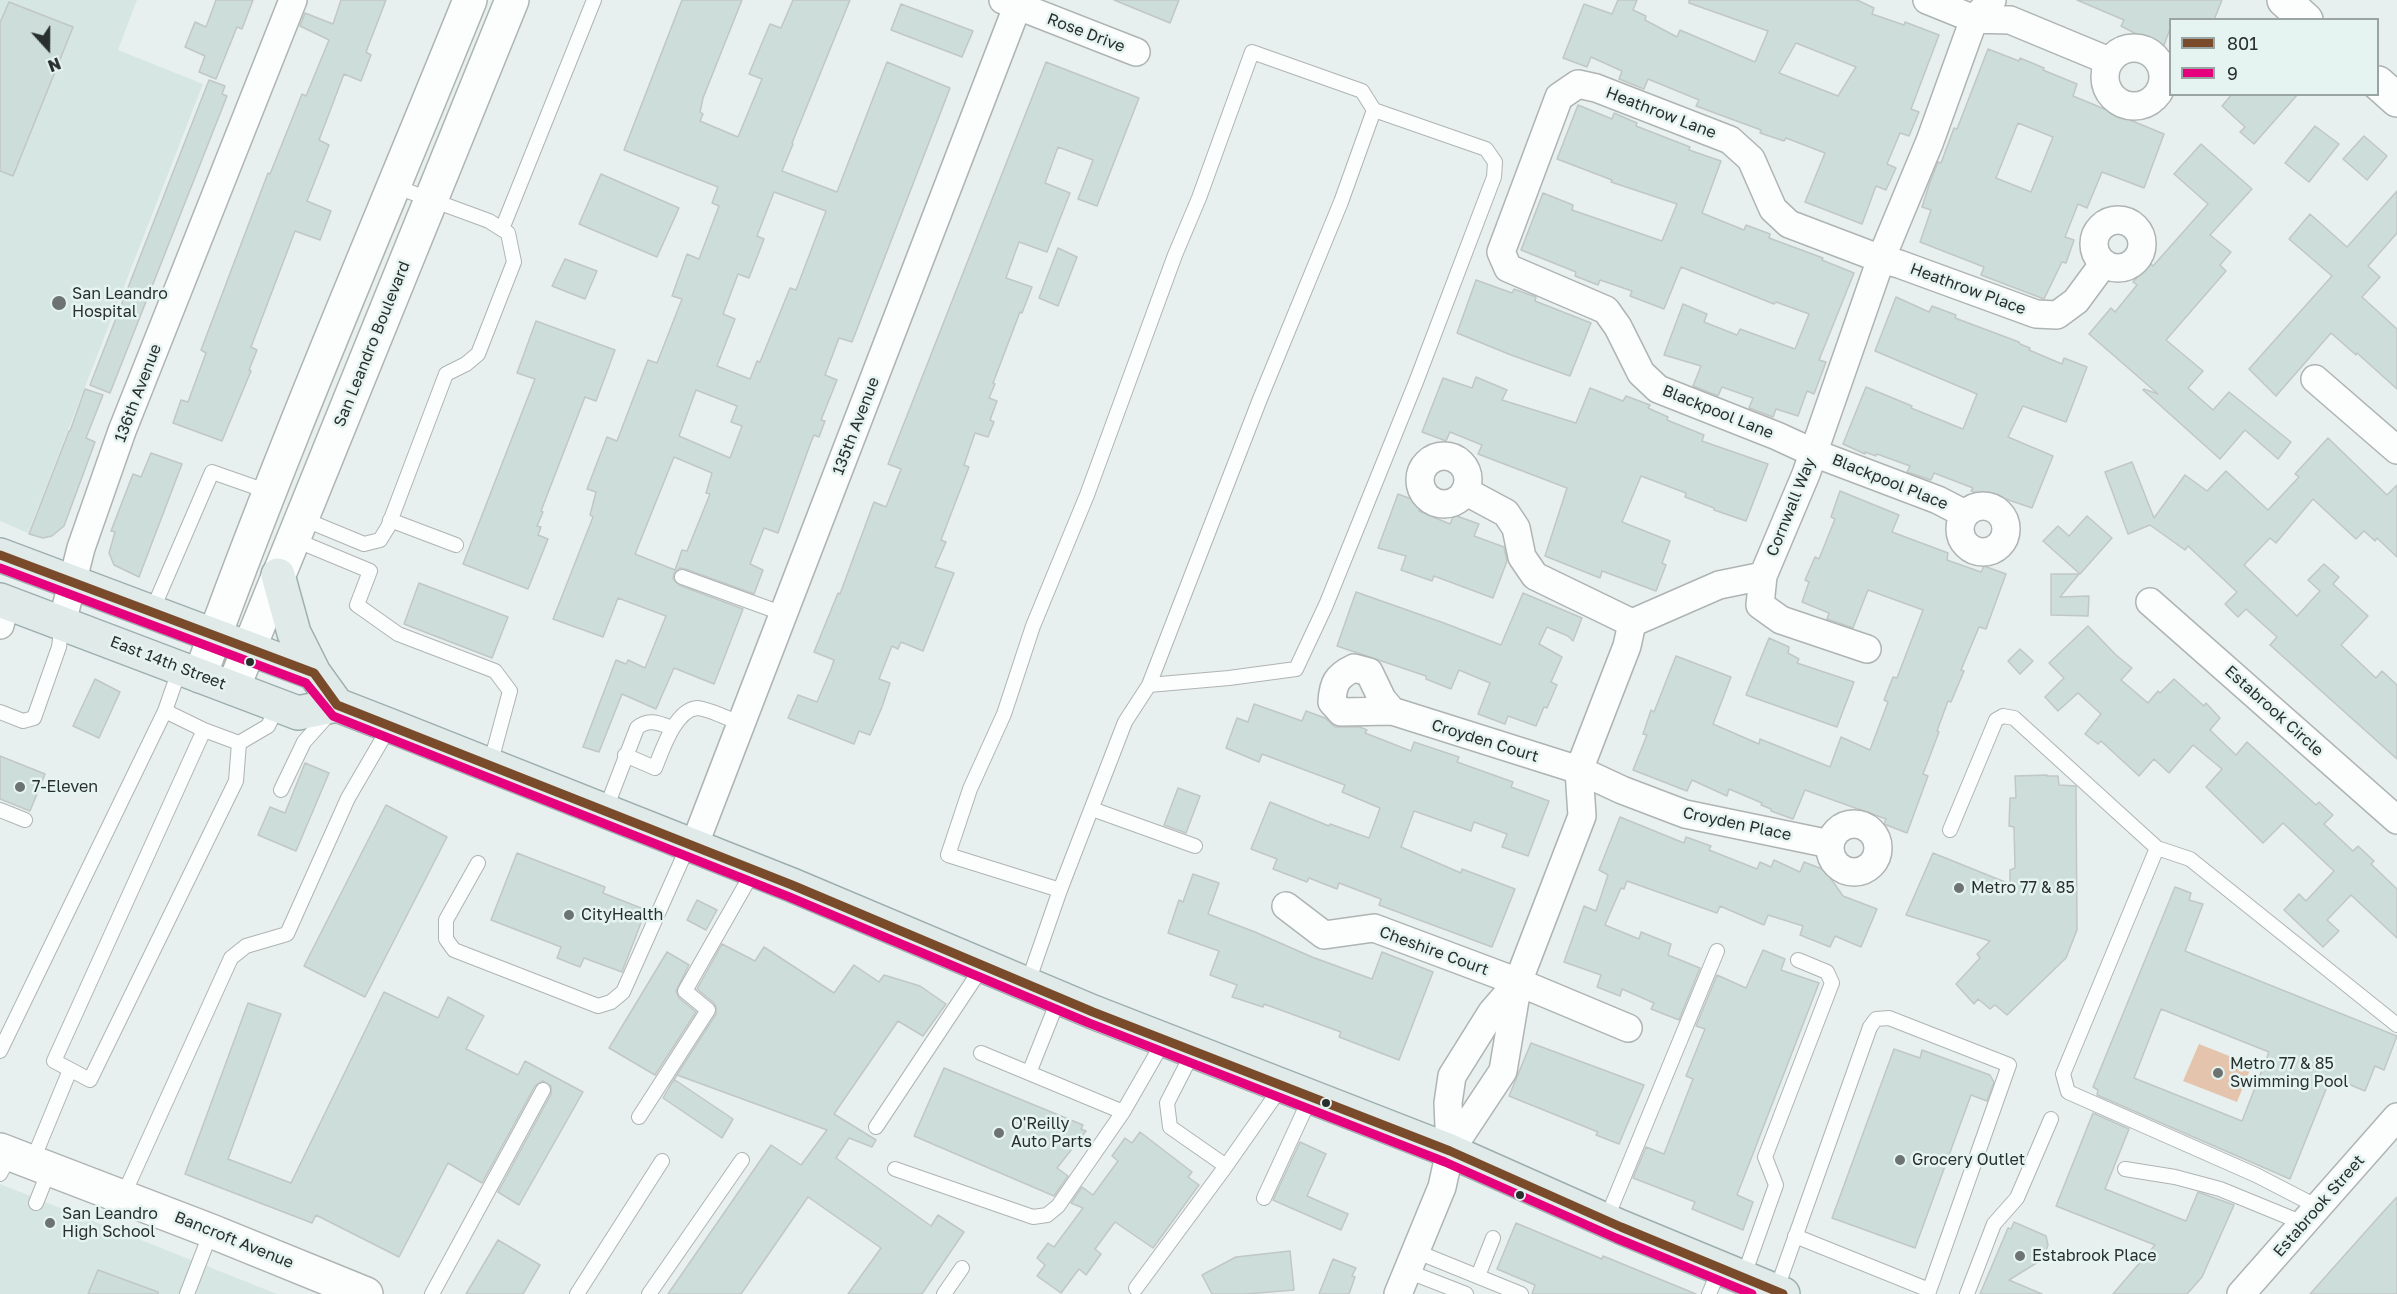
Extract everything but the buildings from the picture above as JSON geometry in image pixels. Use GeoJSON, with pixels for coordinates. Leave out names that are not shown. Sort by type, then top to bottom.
{"type":"FeatureCollection","features":[{"type":"Feature","properties":{"kind":"main road"},"geometry":{"type":"LineString","coordinates":[[190,672],[214,636],[225,603],[470,0]]}},
{"type":"Feature","properties":{"kind":"main road","name":"San Leandro Boulevard"},"geometry":{"type":"LineString","coordinates":[[233,688],[512,0]]}},
{"type":"Feature","properties":{"kind":"main road"},"geometry":{"type":"LineString","coordinates":[[2284,0],[2304,18]]}},
{"type":"Feature","properties":{"kind":"main road"},"geometry":{"type":"LineString","coordinates":[[2379,84],[2397,100]]}},
{"type":"Feature","properties":{"kind":"main road"},"geometry":{"type":"LineString","coordinates":[[0,555],[314,673]]}},
{"type":"Feature","properties":{"kind":"main road"},"geometry":{"type":"LineString","coordinates":[[278,575],[294,633],[314,673],[337,705],[692,845],[1059,998],[1450,1151],[1606,1220],[1724,1280],[1779,1293]]}},
{"type":"Feature","properties":{"kind":"main road","name":"East 14th Street"},"geometry":{"type":"LineString","coordinates":[[2,609],[62,623],[298,713],[337,705]]}},
{"type":"Feature","properties":{"kind":"main road","name":"Bancroft Avenue"},"geometry":{"type":"LineString","coordinates":[[19,1161],[123,1196],[362,1293]]}},
{"type":"Feature","properties":{"kind":"street","name":"136th Avenue"},"geometry":{"type":"LineString","coordinates":[[62,623],[81,548],[122,432],[294,0]]}},
{"type":"Feature","properties":{"kind":"street"},"geometry":{"type":"LineString","coordinates":[[1927,0],[1983,10],[2109,61]]}},
{"type":"Feature","properties":{"kind":"street"},"geometry":{"type":"LineString","coordinates":[[1983,10],[2012,0]]}},
{"type":"Feature","properties":{"kind":"street","name":"Rose Drive"},"geometry":{"type":"LineString","coordinates":[[1010,3],[1136,52]]}},
{"type":"Feature","properties":{"kind":"street","name":"135th Avenue"},"geometry":{"type":"LineString","coordinates":[[692,845],[784,614],[1010,3]]}},
{"type":"Feature","properties":{"kind":"street","name":"Cornwall Way"},"geometry":{"type":"LineString","coordinates":[[1632,623],[1719,585],[1763,576],[1814,453],[1881,259],[1983,10]]}},
{"type":"Feature","properties":{"kind":"street","name":"Heathrow Lane"},"geometry":{"type":"LineString","coordinates":[[1501,252],[1559,97],[1578,84],[1596,88],[1731,140],[1751,159],[1773,208],[1790,224],[1881,259]]}},
{"type":"Feature","properties":{"kind":"street","name":"Blackpool Lane"},"geometry":{"type":"LineString","coordinates":[[1501,252],[1508,268],[1606,310],[1618,327],[1641,374],[1658,389],[1814,453]]}},
{"type":"Feature","properties":{"kind":"street","name":"Heathrow Place"},"geometry":{"type":"LineString","coordinates":[[1881,259],[2036,314],[2057,315],[2076,301],[2104,263]]}},
{"type":"Feature","properties":{"kind":"street"},"geometry":{"type":"LineString","coordinates":[[2315,379],[2397,450]]}},
{"type":"Feature","properties":{"kind":"street","name":"Blackpool Place"},"geometry":{"type":"LineString","coordinates":[[1814,453],[1938,500],[1965,514]]}},
{"type":"Feature","properties":{"kind":"street"},"geometry":{"type":"LineString","coordinates":[[1450,1151],[1503,1071],[1514,1017],[1518,982],[1582,816],[1579,770],[1627,646],[1632,623],[1535,576],[1522,557],[1516,528],[1506,513],[1465,491]]}},
{"type":"Feature","properties":{"kind":"street"},"geometry":{"type":"LineString","coordinates":[[1763,576],[1760,604],[1781,620],[1867,649]]}},
{"type":"Feature","properties":{"kind":"street","name":"Estabrook Circle"},"geometry":{"type":"LineString","coordinates":[[2150,602],[2397,820]]}},
{"type":"Feature","properties":{"kind":"street","name":"Croyden Court"},"geometry":{"type":"LineString","coordinates":[[1392,711],[1579,770]]}},
{"type":"Feature","properties":{"kind":"street","name":"Croyden Place"},"geometry":{"type":"LineString","coordinates":[[1579,770],[1622,790],[1685,814],[1830,844]]}},
{"type":"Feature","properties":{"kind":"street","name":"Cheshire Court"},"geometry":{"type":"LineString","coordinates":[[1286,906],[1324,935],[1374,928],[1518,982],[1628,1028]]}},
{"type":"Feature","properties":{"kind":"street"},"geometry":{"type":"LineString","coordinates":[[1406,1272],[1442,1187],[1450,1151],[1448,1103],[1452,1076],[1492,1012],[1518,982]]}},
{"type":"Feature","properties":{"kind":"street","name":"Estabrook Street"},"geometry":{"type":"LineString","coordinates":[[2241,1294],[2397,1117]]}},
{"type":"Feature","properties":{"kind":"lane"},"geometry":{"type":"LineString","coordinates":[[502,229],[594,0]]}},
{"type":"Feature","properties":{"kind":"lane"},"geometry":{"type":"LineString","coordinates":[[1060,890],[948,855],[970,789],[1004,714],[1033,626],[1086,495],[1252,52],[1362,91],[1374,110],[1486,148],[1495,162],[1494,177],[1420,371],[1326,605],[1296,669],[1149,685]]}},
{"type":"Feature","properties":{"kind":"lane"},"geometry":{"type":"LineString","coordinates":[[1027,985],[1060,890],[1125,722],[1149,685],[1260,399],[1341,202],[1374,110]]}},
{"type":"Feature","properties":{"kind":"lane"},"geometry":{"type":"LineString","coordinates":[[297,528],[364,544],[380,540],[390,520],[446,374],[466,364],[478,354],[514,262],[508,233],[502,229],[489,221],[394,186]]}},
{"type":"Feature","properties":{"kind":"lane"},"geometry":{"type":"LineString","coordinates":[[152,611],[212,472],[270,492]]}},
{"type":"Feature","properties":{"kind":"lane"},"geometry":{"type":"LineString","coordinates":[[390,520],[456,545]]}},
{"type":"Feature","properties":{"kind":"lane"},"geometry":{"type":"LineString","coordinates":[[297,528],[370,571],[357,604],[398,634],[495,671],[510,691],[490,765]]}},
{"type":"Feature","properties":{"kind":"lane"},"geometry":{"type":"LineString","coordinates":[[682,577],[784,614]]}},
{"type":"Feature","properties":{"kind":"lane"},"geometry":{"type":"LineString","coordinates":[[0,712],[23,722],[34,718],[59,647],[62,623]]}},
{"type":"Feature","properties":{"kind":"lane"},"geometry":{"type":"LineString","coordinates":[[0,1052],[165,711],[190,672]]}},
{"type":"Feature","properties":{"kind":"lane"},"geometry":{"type":"LineString","coordinates":[[239,743],[268,726],[278,705]]}},
{"type":"Feature","properties":{"kind":"lane"},"geometry":{"type":"LineString","coordinates":[[281,790],[304,742],[337,705]]}},
{"type":"Feature","properties":{"kind":"lane"},"geometry":{"type":"LineString","coordinates":[[625,755],[655,768],[672,728],[690,710],[698,708],[742,724]]}},
{"type":"Feature","properties":{"kind":"lane"},"geometry":{"type":"LineString","coordinates":[[165,711],[204,730],[239,743]]}},
{"type":"Feature","properties":{"kind":"lane"},"geometry":{"type":"LineString","coordinates":[[1950,830],[1996,720],[2003,716],[2014,718],[2157,848],[2190,859],[2397,1025]]}},
{"type":"Feature","properties":{"kind":"lane"},"geometry":{"type":"LineString","coordinates":[[605,811],[637,728],[643,723],[652,721],[672,728]]}},
{"type":"Feature","properties":{"kind":"lane"},"geometry":{"type":"LineString","coordinates":[[123,1196],[231,958],[246,946],[287,934],[348,798],[390,726]]}},
{"type":"Feature","properties":{"kind":"lane"},"geometry":{"type":"LineString","coordinates":[[204,730],[54,1061],[90,1080],[236,781],[239,743]]}},
{"type":"Feature","properties":{"kind":"lane"},"geometry":{"type":"LineString","coordinates":[[1092,809],[1195,846]]}},
{"type":"Feature","properties":{"kind":"lane"},"geometry":{"type":"LineString","coordinates":[[0,810],[25,820]]}},
{"type":"Feature","properties":{"kind":"lane"},"geometry":{"type":"LineString","coordinates":[[478,863],[446,920],[446,939],[454,950],[598,1006],[611,1002],[622,992],[692,845]]}},
{"type":"Feature","properties":{"kind":"lane"},"geometry":{"type":"LineString","coordinates":[[2157,848],[2063,1074],[2068,1092],[2256,1175],[2311,1215]]}},
{"type":"Feature","properties":{"kind":"lane"},"geometry":{"type":"LineString","coordinates":[[639,1117],[708,1010],[685,991],[753,870]]}},
{"type":"Feature","properties":{"kind":"lane"},"geometry":{"type":"LineString","coordinates":[[1606,1220],[1717,951]]}},
{"type":"Feature","properties":{"kind":"lane"},"geometry":{"type":"LineString","coordinates":[[1724,1280],[1776,1185],[1766,1157],[1832,983],[1827,972],[1798,960]]}},
{"type":"Feature","properties":{"kind":"lane"},"geometry":{"type":"LineString","coordinates":[[876,1127],[983,966]]}},
{"type":"Feature","properties":{"kind":"lane"},"geometry":{"type":"LineString","coordinates":[[1029,1073],[1059,998]]}},
{"type":"Feature","properties":{"kind":"lane"},"geometry":{"type":"LineString","coordinates":[[1779,1293],[1795,1236],[1870,1027],[1876,1019],[1889,1018],[2009,1065],[1929,1292],[1795,1236]]}},
{"type":"Feature","properties":{"kind":"lane"},"geometry":{"type":"LineString","coordinates":[[895,1169],[1033,1217],[1047,1215],[1058,1206],[1123,1112],[1179,1045]]}},
{"type":"Feature","properties":{"kind":"lane"},"geometry":{"type":"LineString","coordinates":[[1179,1045],[1167,1103],[1170,1127],[1226,1167]]}},
{"type":"Feature","properties":{"kind":"lane"},"geometry":{"type":"LineString","coordinates":[[981,1053],[1123,1112]]}},
{"type":"Feature","properties":{"kind":"lane"},"geometry":{"type":"LineString","coordinates":[[36,1203],[19,1161],[70,1070]]}},
{"type":"Feature","properties":{"kind":"lane"},"geometry":{"type":"LineString","coordinates":[[432,1294],[543,1090]]}},
{"type":"Feature","properties":{"kind":"lane"},"geometry":{"type":"LineString","coordinates":[[1136,1288],[1226,1167],[1297,1091]]}},
{"type":"Feature","properties":{"kind":"lane"},"geometry":{"type":"LineString","coordinates":[[1264,1198],[1297,1091]]}},
{"type":"Feature","properties":{"kind":"lane"},"geometry":{"type":"LineString","coordinates":[[1968,1294],[1994,1224],[2017,1198],[2051,1119]]}},
{"type":"Feature","properties":{"kind":"lane"},"geometry":{"type":"LineString","coordinates":[[649,1294],[742,1160]]}},
{"type":"Feature","properties":{"kind":"lane"},"geometry":{"type":"LineString","coordinates":[[577,1294],[662,1161]]}},
{"type":"Feature","properties":{"kind":"lane"},"geometry":{"type":"LineString","coordinates":[[2125,1169],[2220,1189],[2311,1215]]}},
{"type":"Feature","properties":{"kind":"lane"},"geometry":{"type":"LineString","coordinates":[[187,1294],[212,1231]]}},
{"type":"Feature","properties":{"kind":"lane"},"geometry":{"type":"LineString","coordinates":[[1478,1276],[1493,1238]]}},
{"type":"Feature","properties":{"kind":"lane"},"geometry":{"type":"LineString","coordinates":[[944,1294],[962,1268]]}},
{"type":"Feature","properties":{"kind":"lane"},"geometry":{"type":"LineString","coordinates":[[1406,1272],[1478,1276],[1521,1294]]}},
{"type":"Feature","properties":{"kind":"lane"},"geometry":{"type":"LineString","coordinates":[[1406,1272],[1466,1294]]}},
{"type":"Feature","properties":{"kind":"shaded area","name":"San Leandro Hospital"},"geometry":{"type":"Polygon","coordinates":[[[0,0],[137,0],[118,50],[203,84],[28,533],[0,521],[0,0]]]}},
{"type":"Feature","properties":{"kind":"shaded area","name":"Metro 77 & 85 Swimming Pool"},"geometry":{"type":"Polygon","coordinates":[[[2199,1044],[2252,1065],[2237,1102],[2183,1081],[2199,1044]]]}},
{"type":"Feature","properties":{"kind":"shaded area","name":"San Leandro High School"},"geometry":{"type":"Polygon","coordinates":[[[0,1184],[199,1263],[277,1294],[0,1294],[0,1184]]]}},
{"type":"Feature","properties":{"kind":"transit line","name":"801"},"geometry":{"type":"LineString","coordinates":[[0,555],[314,673],[337,705],[792,885],[1093,1012],[1450,1151],[1621,1227],[1783,1294]]}},
{"type":"Feature","properties":{"kind":"transit line","name":"9"},"geometry":{"type":"LineString","coordinates":[[0,568],[306,683],[333,716],[787,896],[1089,1023],[1445,1162],[1616,1238],[1752,1294]]}},
{"type":"Feature","properties":{"kind":"place","name":"San Leandro Hospital"},"geometry":{"type":"Point","coordinates":[59,303]}},
{"type":"Feature","properties":{"kind":"place","name":"7-Eleven"},"geometry":{"type":"Point","coordinates":[20,787]}},
{"type":"Feature","properties":{"kind":"place","name":"Metro 77 & 85"},"geometry":{"type":"Point","coordinates":[1959,888]}},
{"type":"Feature","properties":{"kind":"place","name":"CityHealth"},"geometry":{"type":"Point","coordinates":[569,915]}},
{"type":"Feature","properties":{"kind":"place","name":"Metro 77 & 85 Swimming Pool"},"geometry":{"type":"Point","coordinates":[2218,1073]}},
{"type":"Feature","properties":{"kind":"place","name":"O'Reilly Auto Parts"},"geometry":{"type":"Point","coordinates":[999,1133]}},
{"type":"Feature","properties":{"kind":"place","name":"Grocery Outlet"},"geometry":{"type":"Point","coordinates":[1900,1160]}},
{"type":"Feature","properties":{"kind":"place","name":"San Leandro High School"},"geometry":{"type":"Point","coordinates":[50,1223]}},
{"type":"Feature","properties":{"kind":"place","name":"Estabrook Place"},"geometry":{"type":"Point","coordinates":[2020,1256]}}]}
